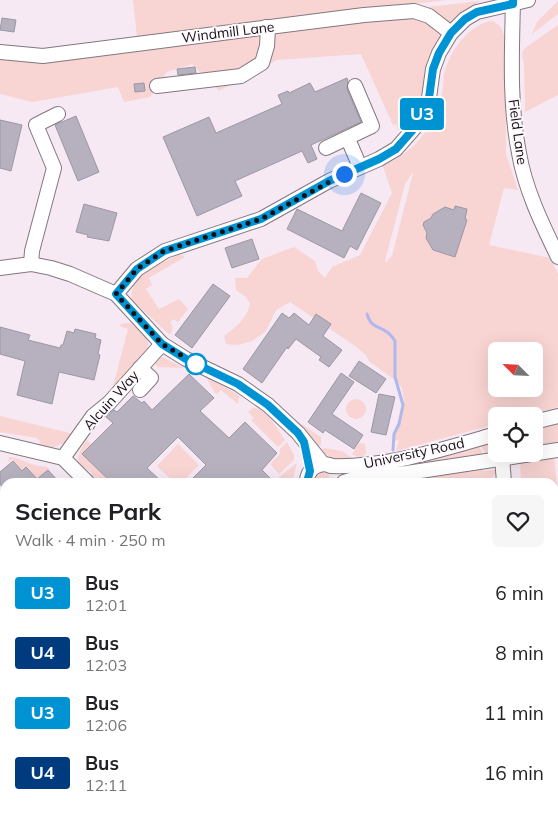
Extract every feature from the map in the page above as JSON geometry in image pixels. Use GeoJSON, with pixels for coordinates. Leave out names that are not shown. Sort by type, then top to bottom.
{"type":"FeatureCollection","features":[{"type":"Feature","properties":{"kind":"street"},"geometry":{"type":"LineString","coordinates":[[116,294],[137,269],[164,251],[261,219],[329,181],[379,159],[396,149],[417,125],[429,98],[433,69],[451,33],[465,19],[477,12],[528,0]]}},
{"type":"Feature","properties":{"kind":"street","name":"Field Lane"},"geometry":{"type":"LineString","coordinates":[[513,2],[513,97],[519,154],[530,194],[558,257]]}},
{"type":"Feature","properties":{"kind":"street","name":"Windmill Lane"},"geometry":{"type":"LineString","coordinates":[[0,52],[43,56],[266,27],[414,11],[430,16],[451,33]]}},
{"type":"Feature","properties":{"kind":"street"},"geometry":{"type":"LineString","coordinates":[[157,86],[241,76],[262,63],[267,46],[268,28],[266,27]]}},
{"type":"Feature","properties":{"kind":"street"},"geometry":{"type":"LineString","coordinates":[[326,148],[372,126],[355,86]]}},
{"type":"Feature","properties":{"kind":"street"},"geometry":{"type":"LineString","coordinates":[[32,264],[32,251],[54,168],[36,125],[58,114]]}},
{"type":"Feature","properties":{"kind":"street"},"geometry":{"type":"LineString","coordinates":[[348,139],[360,167]]}},
{"type":"Feature","properties":{"kind":"street"},"geometry":{"type":"LineString","coordinates":[[0,268],[32,264],[51,268],[116,294],[162,344],[186,359],[238,384],[268,405],[298,433],[304,442],[327,465],[336,470],[340,478]]}},
{"type":"Feature","properties":{"kind":"street","name":"Alcuin Way"},"geometry":{"type":"LineString","coordinates":[[63,458],[93,416],[109,404],[162,344]]}},
{"type":"Feature","properties":{"kind":"street"},"geometry":{"type":"LineString","coordinates":[[140,368],[151,378],[140,390]]}},
{"type":"Feature","properties":{"kind":"street"},"geometry":{"type":"LineString","coordinates":[[543,420],[558,416]]}},
{"type":"Feature","properties":{"kind":"street","name":"University Road"},"geometry":{"type":"LineString","coordinates":[[327,465],[384,462],[446,449],[488,436]]}},
{"type":"Feature","properties":{"kind":"street"},"geometry":{"type":"LineString","coordinates":[[304,442],[308,477]]}},
{"type":"Feature","properties":{"kind":"street"},"geometry":{"type":"LineString","coordinates":[[0,443],[63,458],[83,478]]}},
{"type":"Feature","properties":{"kind":"street","name":"University Road"},"geometry":{"type":"LineString","coordinates":[[543,452],[558,450]]}},
{"type":"Feature","properties":{"kind":"street","name":"University Road"},"geometry":{"type":"LineString","coordinates":[[403,478],[488,461]]}},
{"type":"Feature","properties":{"kind":"street"},"geometry":{"type":"LineString","coordinates":[[502,462],[504,478]]}},
{"type":"Feature","properties":{"kind":"street"},"geometry":{"type":"LineString","coordinates":[[308,477],[316,466],[327,465]]}},
{"type":"Feature","properties":{"kind":"shaded area"},"geometry":{"type":"Polygon","coordinates":[[[133,0],[447,0],[137,37],[133,0]]]}},
{"type":"Feature","properties":{"kind":"shaded area"},"geometry":{"type":"Polygon","coordinates":[[[480,1],[447,23],[419,8],[480,1]]]}},
{"type":"Feature","properties":{"kind":"shaded area"},"geometry":{"type":"Polygon","coordinates":[[[558,1],[558,14],[532,34],[537,22],[558,1]]]}},
{"type":"Feature","properties":{"kind":"shaded area"},"geometry":{"type":"Polygon","coordinates":[[[414,11],[441,31],[441,37],[425,92],[416,113],[405,129],[398,130],[396,124],[393,125],[361,54],[277,60],[219,91],[192,64],[167,72],[150,97],[124,102],[118,87],[32,102],[0,94],[0,50],[13,53],[414,11]]]}},
{"type":"Feature","properties":{"kind":"shaded area"},"geometry":{"type":"Polygon","coordinates":[[[492,21],[498,24],[503,31],[505,40],[506,154],[518,190],[504,188],[489,245],[550,258],[558,274],[558,407],[543,411],[543,407],[488,407],[488,426],[396,451],[399,440],[396,441],[394,438],[404,401],[402,388],[396,381],[369,361],[365,354],[355,346],[290,302],[276,310],[266,331],[252,341],[238,345],[226,344],[224,336],[244,318],[250,303],[246,297],[236,290],[235,278],[247,278],[262,259],[294,247],[315,261],[318,271],[325,278],[332,267],[360,255],[392,193],[383,166],[414,146],[431,124],[439,106],[443,91],[444,73],[448,63],[462,39],[476,27],[492,21]],[[413,173],[405,184],[385,261],[387,263],[392,256],[413,173]]]}},
{"type":"Feature","properties":{"kind":"shaded area"},"geometry":{"type":"Polygon","coordinates":[[[558,25],[558,95],[525,112],[524,63],[522,54],[525,48],[558,25]]]}},
{"type":"Feature","properties":{"kind":"shaded area"},"geometry":{"type":"Polygon","coordinates":[[[179,255],[185,257],[149,278],[152,285],[146,289],[159,309],[179,299],[188,309],[178,322],[174,319],[170,322],[173,328],[170,335],[132,300],[132,292],[135,284],[147,272],[155,266],[179,255]]]}},
{"type":"Feature","properties":{"kind":"shaded area"},"geometry":{"type":"Polygon","coordinates":[[[128,323],[134,325],[143,333],[147,340],[148,348],[111,394],[128,329],[119,326],[128,323]]]}},
{"type":"Feature","properties":{"kind":"shaded area"},"geometry":{"type":"Polygon","coordinates":[[[162,357],[184,368],[158,367],[155,364],[162,357]]]}},
{"type":"Feature","properties":{"kind":"shaded area"},"geometry":{"type":"Polygon","coordinates":[[[206,377],[237,394],[239,397],[238,404],[221,390],[217,394],[215,393],[206,377]]]}},
{"type":"Feature","properties":{"kind":"shaded area"},"geometry":{"type":"Polygon","coordinates":[[[352,399],[360,399],[366,405],[366,413],[360,419],[352,419],[346,413],[346,405],[352,399]]]}},
{"type":"Feature","properties":{"kind":"shaded area"},"geometry":{"type":"Polygon","coordinates":[[[253,408],[268,416],[285,440],[278,447],[251,420],[254,418],[248,412],[253,408]]]}},
{"type":"Feature","properties":{"kind":"shaded area"},"geometry":{"type":"Polygon","coordinates":[[[0,416],[74,434],[58,446],[38,447],[40,441],[37,438],[0,432],[0,416]]]}},
{"type":"Feature","properties":{"kind":"shaded area"},"geometry":{"type":"Polygon","coordinates":[[[297,421],[321,437],[321,445],[318,447],[297,421]]]}},
{"type":"Feature","properties":{"kind":"shaded area"},"geometry":{"type":"Polygon","coordinates":[[[558,423],[558,444],[543,445],[543,425],[558,423]]]}},
{"type":"Feature","properties":{"kind":"shaded area"},"geometry":{"type":"Polygon","coordinates":[[[87,440],[92,445],[83,454],[107,478],[88,478],[92,473],[85,468],[82,470],[78,462],[80,451],[87,440]]]}},
{"type":"Feature","properties":{"kind":"shaded area"},"geometry":{"type":"Polygon","coordinates":[[[287,442],[294,455],[294,460],[279,474],[270,464],[280,454],[280,449],[287,442]]]}},
{"type":"Feature","properties":{"kind":"shaded area"},"geometry":{"type":"Polygon","coordinates":[[[488,442],[488,456],[484,456],[485,452],[480,445],[488,442]]]}},
{"type":"Feature","properties":{"kind":"shaded area"},"geometry":{"type":"Polygon","coordinates":[[[359,443],[365,444],[366,454],[361,457],[352,454],[359,443]]]}},
{"type":"Feature","properties":{"kind":"shaded area"},"geometry":{"type":"Polygon","coordinates":[[[178,444],[199,465],[186,478],[170,478],[157,466],[178,444]]]}},
{"type":"Feature","properties":{"kind":"shaded area"},"geometry":{"type":"Polygon","coordinates":[[[478,445],[482,456],[403,468],[400,463],[478,445]]]}},
{"type":"Feature","properties":{"kind":"shaded area"},"geometry":{"type":"Polygon","coordinates":[[[324,448],[342,451],[355,460],[332,458],[321,450],[324,448]]]}},
{"type":"Feature","properties":{"kind":"shaded area"},"geometry":{"type":"Polygon","coordinates":[[[9,457],[49,469],[38,478],[33,478],[27,467],[22,470],[12,459],[8,462],[9,457]]]}},
{"type":"Feature","properties":{"kind":"shaded area"},"geometry":{"type":"Polygon","coordinates":[[[554,457],[556,478],[521,478],[520,462],[543,462],[543,458],[554,457]]]}},
{"type":"Feature","properties":{"kind":"shaded area"},"geometry":{"type":"Polygon","coordinates":[[[297,463],[293,478],[278,478],[297,463]]]}},
{"type":"Feature","properties":{"kind":"shaded area"},"geometry":{"type":"Polygon","coordinates":[[[482,469],[483,471],[499,469],[491,478],[428,478],[482,469]]]}},
{"type":"Feature","properties":{"kind":"shaded area"},"geometry":{"type":"Polygon","coordinates":[[[322,472],[329,475],[329,478],[316,478],[322,472]]]}},
{"type":"Feature","properties":{"kind":"building"},"geometry":{"type":"Polygon","coordinates":[[[2,18],[16,20],[14,32],[0,30],[2,18]]]}},
{"type":"Feature","properties":{"kind":"building"},"geometry":{"type":"Polygon","coordinates":[[[195,67],[196,73],[178,75],[177,69],[195,67]]]}},
{"type":"Feature","properties":{"kind":"building"},"geometry":{"type":"Polygon","coordinates":[[[347,78],[347,89],[361,122],[311,145],[317,159],[308,163],[302,151],[235,181],[242,196],[197,216],[163,137],[209,117],[216,133],[282,104],[278,95],[288,91],[289,93],[310,83],[315,92],[347,78]]]}},
{"type":"Feature","properties":{"kind":"building"},"geometry":{"type":"Polygon","coordinates":[[[144,83],[145,91],[135,92],[134,84],[144,83]]]}},
{"type":"Feature","properties":{"kind":"building"},"geometry":{"type":"Polygon","coordinates":[[[76,116],[99,172],[78,181],[55,125],[76,116]]]}},
{"type":"Feature","properties":{"kind":"building"},"geometry":{"type":"Polygon","coordinates":[[[0,120],[22,125],[11,171],[0,168],[0,120]]]}},
{"type":"Feature","properties":{"kind":"building"},"geometry":{"type":"Polygon","coordinates":[[[361,193],[381,203],[357,250],[350,246],[344,258],[287,229],[297,209],[342,231],[361,193]]]}},
{"type":"Feature","properties":{"kind":"building"},"geometry":{"type":"Polygon","coordinates":[[[84,204],[117,213],[109,241],[87,237],[88,235],[76,232],[84,204]]]}},
{"type":"Feature","properties":{"kind":"building"},"geometry":{"type":"Polygon","coordinates":[[[455,206],[467,209],[465,219],[467,220],[455,257],[433,250],[426,238],[427,233],[423,225],[433,214],[445,207],[454,210],[455,206]]]}},
{"type":"Feature","properties":{"kind":"building"},"geometry":{"type":"Polygon","coordinates":[[[252,239],[259,259],[232,268],[225,248],[252,239]]]}},
{"type":"Feature","properties":{"kind":"building"},"geometry":{"type":"Polygon","coordinates":[[[213,284],[230,296],[192,348],[175,335],[213,284]]]}},
{"type":"Feature","properties":{"kind":"building"},"geometry":{"type":"Polygon","coordinates":[[[282,313],[289,318],[294,313],[309,325],[316,314],[331,324],[323,336],[342,350],[329,367],[319,360],[321,357],[296,339],[288,349],[287,347],[262,383],[243,369],[282,313]]]}},
{"type":"Feature","properties":{"kind":"building"},"geometry":{"type":"Polygon","coordinates":[[[0,327],[30,335],[28,340],[60,348],[63,345],[67,331],[74,333],[75,329],[96,334],[95,338],[101,340],[98,354],[100,355],[94,380],[59,372],[52,404],[17,395],[25,361],[0,354],[0,327]]]}},
{"type":"Feature","properties":{"kind":"building"},"geometry":{"type":"Polygon","coordinates":[[[359,361],[386,379],[376,393],[349,376],[359,361]]]}},
{"type":"Feature","properties":{"kind":"building"},"geometry":{"type":"Polygon","coordinates":[[[341,373],[354,382],[332,414],[363,435],[354,449],[325,430],[323,433],[308,422],[341,373]]]}},
{"type":"Feature","properties":{"kind":"building"},"geometry":{"type":"Polygon","coordinates":[[[189,374],[214,398],[200,411],[229,438],[245,422],[277,453],[262,470],[270,478],[193,478],[206,465],[178,437],[147,468],[158,478],[107,478],[82,454],[113,423],[106,417],[114,410],[117,412],[133,396],[142,403],[144,401],[152,410],[189,374]]]}},
{"type":"Feature","properties":{"kind":"building"},"geometry":{"type":"Polygon","coordinates":[[[379,394],[395,397],[386,435],[371,432],[379,394]]]}},
{"type":"Feature","properties":{"kind":"building"},"geometry":{"type":"Polygon","coordinates":[[[13,461],[22,471],[26,467],[36,478],[0,478],[0,472],[13,461]]]}},
{"type":"Feature","properties":{"kind":"building"},"geometry":{"type":"Polygon","coordinates":[[[48,470],[55,478],[38,478],[48,470]]]}},
{"type":"Feature","properties":{"kind":"waterway"},"geometry":{"type":"LineString","coordinates":[[367,314],[373,324],[388,333],[395,341],[395,377],[403,405],[399,424],[394,434],[393,450]]}},
{"type":"Feature","properties":{"kind":"bus line","name":"U3"},"geometry":{"type":"LineString","coordinates":[[307,478],[310,471],[304,442],[298,433],[268,405],[238,384],[186,359],[162,344],[116,294],[129,276],[164,251],[261,219],[329,181],[379,159],[396,149],[409,136],[422,115],[429,98],[433,69],[439,53],[451,33],[471,15],[490,8],[513,4],[513,0]]}},
{"type":"Feature","properties":{"kind":"route"},"geometry":{"type":"LineString","coordinates":[[196,364],[162,344],[116,294],[129,276],[164,251],[261,219],[344,174]]}}]}
